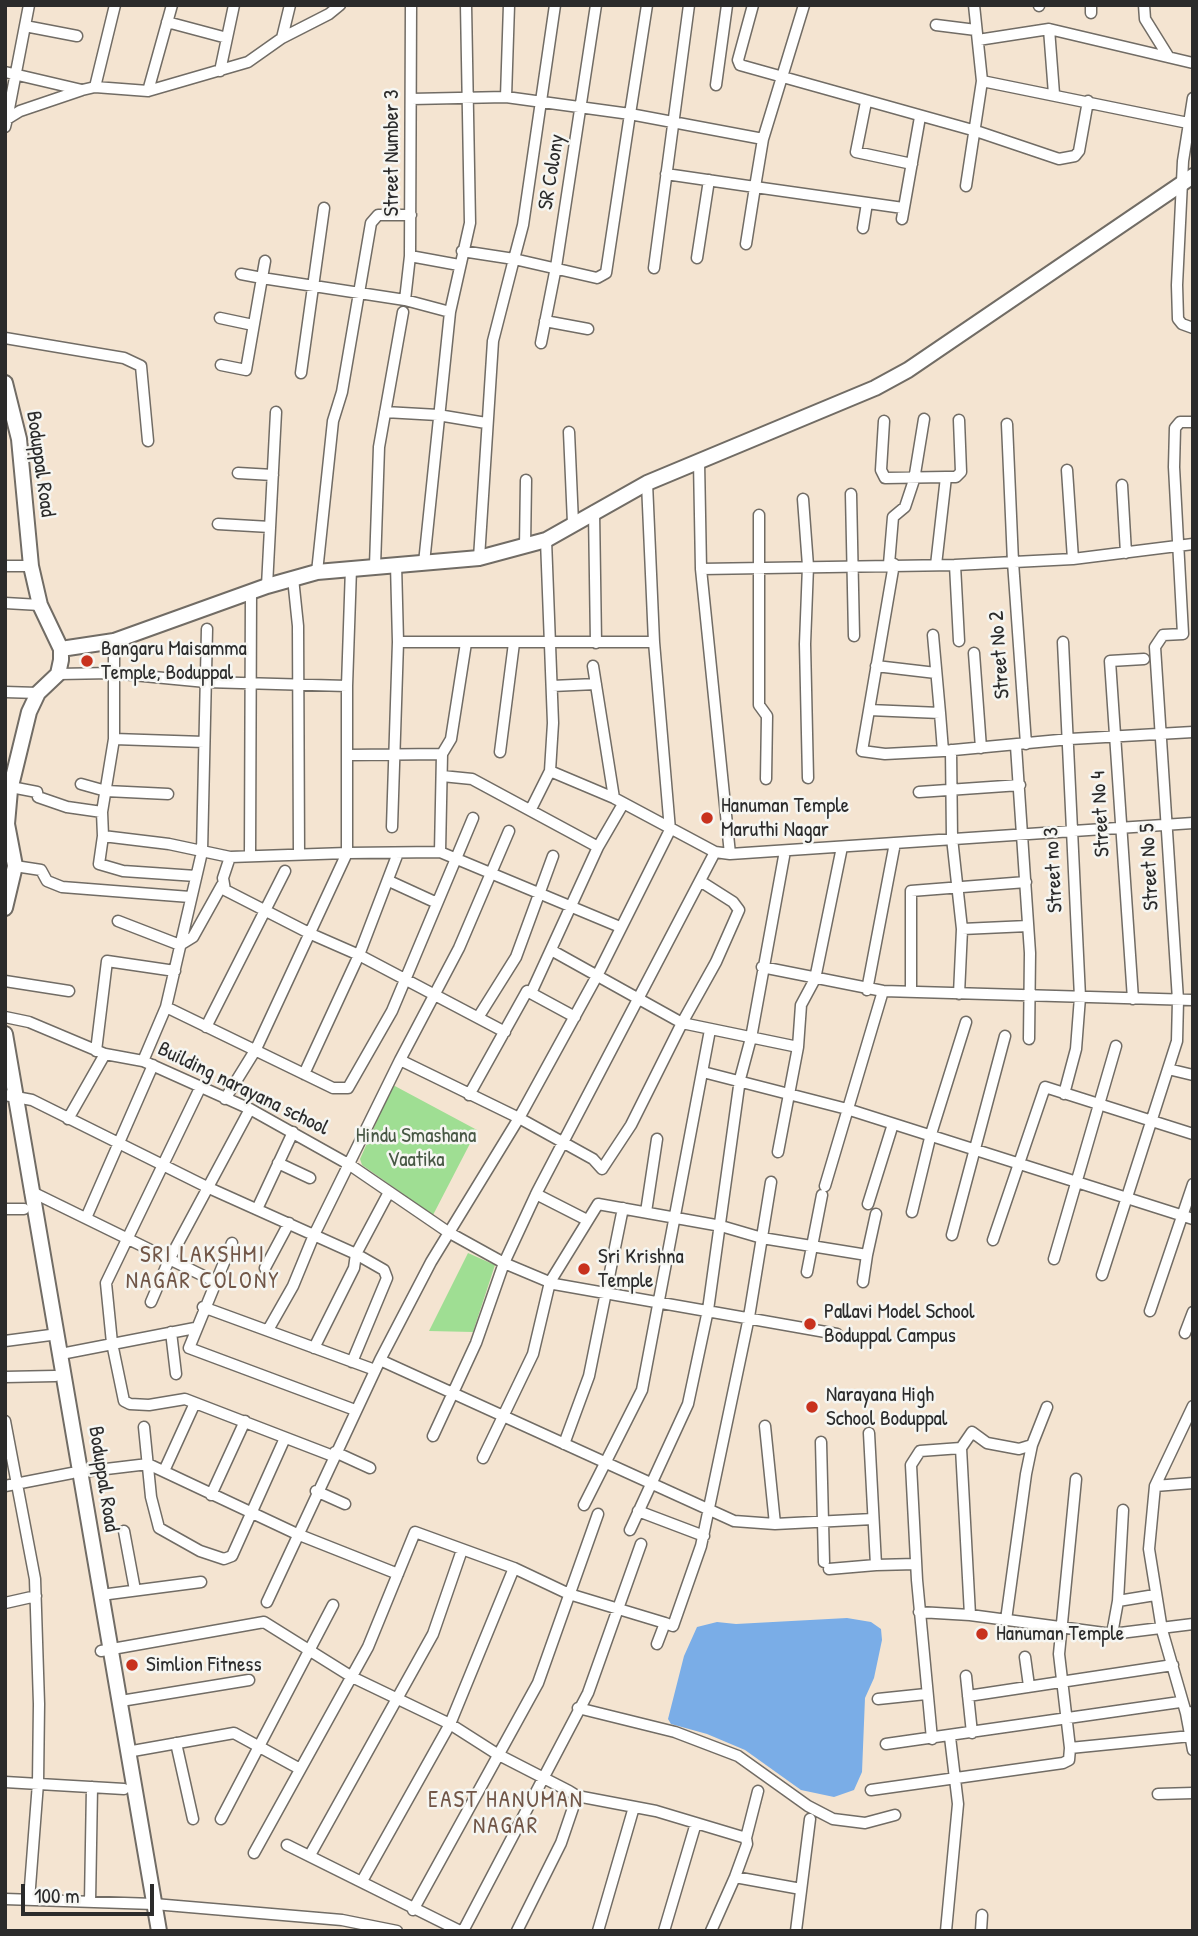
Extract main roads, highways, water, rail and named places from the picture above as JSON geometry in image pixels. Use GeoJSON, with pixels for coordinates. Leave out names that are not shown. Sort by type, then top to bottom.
{"type":"FeatureCollection","features":[{"type":"Feature","properties":{"kind":"water"},"geometry":{"type":"Polygon","coordinates":[[[847,1618],[871,1622],[881,1629],[882,1640],[874,1678],[865,1698],[862,1772],[854,1790],[834,1797],[801,1790],[745,1750],[707,1734],[671,1724],[668,1719],[684,1656],[697,1627],[717,1622],[736,1624],[847,1618]]]}},
{"type":"Feature","properties":{"kind":"place","name":"Bangaru Maisamma Temple, Boduppal"},"geometry":{"type":"Point","coordinates":[87,661]}},
{"type":"Feature","properties":{"kind":"place","name":"Hanuman Temple Maruthi Nagar"},"geometry":{"type":"Point","coordinates":[707,818]}},
{"type":"Feature","properties":{"kind":"place","name":"Sri Krishna Temple"},"geometry":{"type":"Point","coordinates":[584,1269]}},
{"type":"Feature","properties":{"kind":"place","name":"Pallavi Model School Boduppal Campus"},"geometry":{"type":"Point","coordinates":[810,1324]}},
{"type":"Feature","properties":{"kind":"place","name":"Narayana High School Boduppal"},"geometry":{"type":"Point","coordinates":[812,1407]}},
{"type":"Feature","properties":{"kind":"place","name":"Hanuman Temple"},"geometry":{"type":"Point","coordinates":[982,1634]}},
{"type":"Feature","properties":{"kind":"place","name":"Simlion Fitness"},"geometry":{"type":"Point","coordinates":[132,1665]}},
{"type":"Feature","properties":{"kind":"district","name":"SRI LAKSHMI NAGAR COLONY"},"geometry":{"type":"Point","coordinates":[203,1269]}},
{"type":"Feature","properties":{"kind":"district","name":"EAST HANUMAN NAGAR"},"geometry":{"type":"Point","coordinates":[506,1814]}},
{"type":"Feature","properties":{"kind":"park label","name":"Hindu Smashana Vaatika"},"geometry":{"type":"Point","coordinates":[416,1148]}}]}
